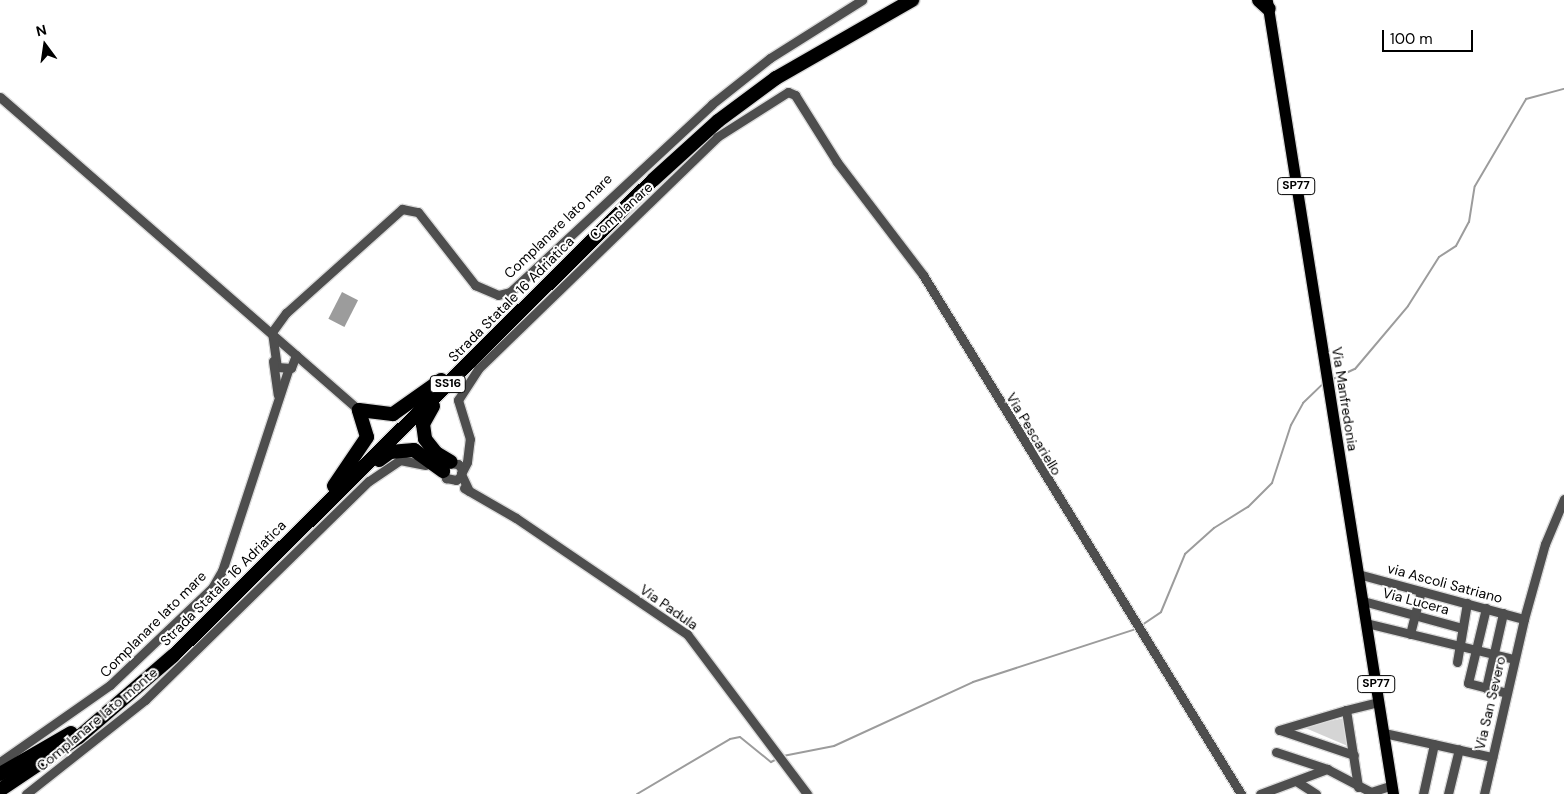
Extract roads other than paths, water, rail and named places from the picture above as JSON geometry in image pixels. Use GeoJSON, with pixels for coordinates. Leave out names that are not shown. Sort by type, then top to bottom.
{"type":"FeatureCollection","features":[{"type":"Feature","properties":{"kind":"highway","name":"Strada Statale 16 Adriatica"},"geometry":{"type":"LineString","coordinates":[[444,383],[649,174],[714,116],[773,71],[894,0]]}},
{"type":"Feature","properties":{"kind":"highway","name":"Strada Statale 16 Adriatica"},"geometry":{"type":"LineString","coordinates":[[0,782],[74,732],[167,651],[718,121],[807,59],[912,0]]}},
{"type":"Feature","properties":{"kind":"highway"},"geometry":{"type":"LineString","coordinates":[[336,488],[367,437],[360,410],[393,414],[444,383]]}},
{"type":"Feature","properties":{"kind":"highway"},"geometry":{"type":"LineString","coordinates":[[444,383],[428,414],[423,432],[446,470]]}},
{"type":"Feature","properties":{"kind":"highway"},"geometry":{"type":"LineString","coordinates":[[336,488],[382,457],[401,450],[430,458],[446,470]]}},
{"type":"Feature","properties":{"kind":"highway","name":"Strada Statale 16 Adriatica"},"geometry":{"type":"LineString","coordinates":[[0,790],[26,774],[133,692],[336,488]]}},
{"type":"Feature","properties":{"kind":"highway"},"geometry":{"type":"LineString","coordinates":[[0,774],[74,732]]}},
{"type":"Feature","properties":{"kind":"highway"},"geometry":{"type":"LineString","coordinates":[[3,794],[26,774]]}},
{"type":"Feature","properties":{"kind":"main road","name":"Via Manfredonia"},"geometry":{"type":"LineString","coordinates":[[1265,3],[1384,733],[1388,791]]}},
{"type":"Feature","properties":{"kind":"street","name":"Complanare lato mare"},"geometry":{"type":"LineString","coordinates":[[278,398],[272,332],[286,313],[402,209],[418,212],[475,285],[498,295],[510,292],[712,104],[770,58],[862,0]]}},
{"type":"Feature","properties":{"kind":"street","name":"Complanare"},"geometry":{"type":"LineString","coordinates":[[471,450],[458,400],[478,369],[717,137],[779,94],[794,95]]}},
{"type":"Feature","properties":{"kind":"street","name":"Via Pescariello"},"geometry":{"type":"LineString","coordinates":[[794,95],[837,162],[923,276],[1241,794]]}},
{"type":"Feature","properties":{"kind":"street"},"geometry":{"type":"LineString","coordinates":[[0,97],[272,332],[292,359]]}},
{"type":"Feature","properties":{"kind":"street"},"geometry":{"type":"LineString","coordinates":[[274,356],[292,359]]}},
{"type":"Feature","properties":{"kind":"street"},"geometry":{"type":"LineString","coordinates":[[274,356],[292,359],[309,366],[360,410]]}},
{"type":"Feature","properties":{"kind":"street","name":"Complanare lato mare"},"geometry":{"type":"LineString","coordinates":[[0,762],[110,686],[212,588],[222,571],[292,359]]}},
{"type":"Feature","properties":{"kind":"street"},"geometry":{"type":"LineString","coordinates":[[446,470],[471,450]]}},
{"type":"Feature","properties":{"kind":"street"},"geometry":{"type":"LineString","coordinates":[[469,491],[462,474],[471,450]]}},
{"type":"Feature","properties":{"kind":"street","name":"Complanare lato monte"},"geometry":{"type":"LineString","coordinates":[[26,794],[145,700],[369,481],[400,460],[419,461],[446,470]]}},
{"type":"Feature","properties":{"kind":"street"},"geometry":{"type":"LineString","coordinates":[[446,470],[462,474]]}},
{"type":"Feature","properties":{"kind":"street"},"geometry":{"type":"LineString","coordinates":[[446,470],[462,474]]}},
{"type":"Feature","properties":{"kind":"street","name":"Via Padula"},"geometry":{"type":"LineString","coordinates":[[446,470],[469,491],[686,634],[807,794]]}},
{"type":"Feature","properties":{"kind":"street","name":"Via San Severo"},"geometry":{"type":"LineString","coordinates":[[1484,794],[1524,619],[1545,544],[1564,499]]}},
{"type":"Feature","properties":{"kind":"street","name":"via Ascoli Satriano"},"geometry":{"type":"LineString","coordinates":[[1358,574],[1524,619]]}},
{"type":"Feature","properties":{"kind":"street"},"geometry":{"type":"LineString","coordinates":[[1410,634],[1421,590]]}},
{"type":"Feature","properties":{"kind":"street","name":"Via Lucera"},"geometry":{"type":"LineString","coordinates":[[1363,601],[1462,628]]}},
{"type":"Feature","properties":{"kind":"street"},"geometry":{"type":"LineString","coordinates":[[1457,662],[1467,603]]}},
{"type":"Feature","properties":{"kind":"street"},"geometry":{"type":"LineString","coordinates":[[1486,608],[1468,683],[1507,693]]}},
{"type":"Feature","properties":{"kind":"street"},"geometry":{"type":"LineString","coordinates":[[1486,688],[1504,613]]}},
{"type":"Feature","properties":{"kind":"street"},"geometry":{"type":"LineString","coordinates":[[1366,623],[1514,659]]}},
{"type":"Feature","properties":{"kind":"street"},"geometry":{"type":"LineString","coordinates":[[1354,755],[1280,730],[1379,702]]}},
{"type":"Feature","properties":{"kind":"street"},"geometry":{"type":"LineString","coordinates":[[1346,710],[1358,787]]}},
{"type":"Feature","properties":{"kind":"street"},"geometry":{"type":"LineString","coordinates":[[1384,733],[1492,757]]}},
{"type":"Feature","properties":{"kind":"street"},"geometry":{"type":"LineString","coordinates":[[1423,794],[1434,744]]}},
{"type":"Feature","properties":{"kind":"street"},"geometry":{"type":"LineString","coordinates":[[1448,794],[1459,749]]}},
{"type":"Feature","properties":{"kind":"street"},"geometry":{"type":"LineString","coordinates":[[1276,752],[1327,768],[1358,787],[1388,791]]}},
{"type":"Feature","properties":{"kind":"street"},"geometry":{"type":"LineString","coordinates":[[1265,793],[1327,768]]}},
{"type":"Feature","properties":{"kind":"street"},"geometry":{"type":"LineString","coordinates":[[1296,781],[1316,794]]}},
{"type":"Feature","properties":{"kind":"waterway"},"geometry":{"type":"LineString","coordinates":[[1331,380],[1355,369],[1408,306],[1439,257],[1456,246],[1469,222],[1475,186],[1526,99],[1564,89]]}},
{"type":"Feature","properties":{"kind":"waterway"},"geometry":{"type":"LineString","coordinates":[[1142,625],[1161,612],[1185,554],[1214,528],[1248,507],[1272,483],[1291,425],[1303,403],[1324,383]]}},
{"type":"Feature","properties":{"kind":"waterway"},"geometry":{"type":"LineString","coordinates":[[783,756],[834,746],[973,682],[1136,629]]}},
{"type":"Feature","properties":{"kind":"waterway"},"geometry":{"type":"LineString","coordinates":[[637,794],[730,739],[740,737],[771,762],[777,759]]}}]}
